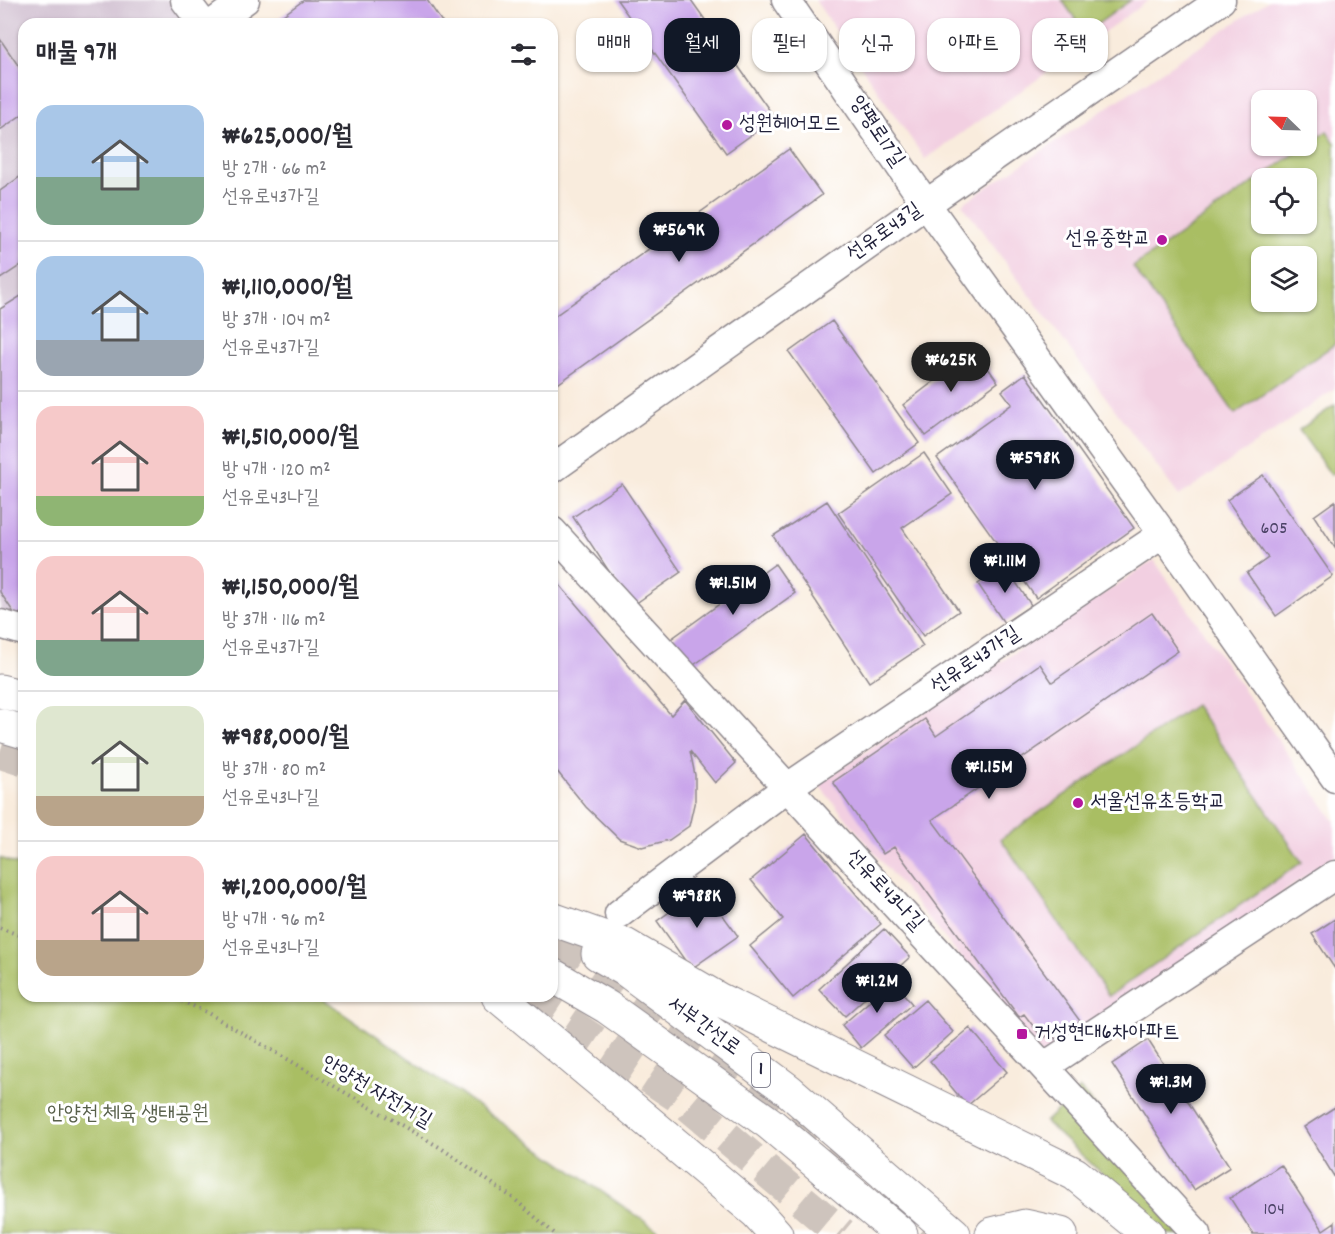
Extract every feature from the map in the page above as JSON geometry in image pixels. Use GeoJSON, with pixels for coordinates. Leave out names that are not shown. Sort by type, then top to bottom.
{"type":"FeatureCollection","features":[{"type":"Feature","properties":{"kind":"main road"},"geometry":{"type":"LineString","coordinates":[[0,691],[18,696]]}},
{"type":"Feature","properties":{"kind":"main road"},"geometry":{"type":"LineString","coordinates":[[0,725],[18,730]]}},
{"type":"Feature","properties":{"kind":"main road"},"geometry":{"type":"LineString","coordinates":[[558,921],[625,945],[717,999],[1075,1174],[1148,1234]]}},
{"type":"Feature","properties":{"kind":"main road","name":"서부간선로"},"geometry":{"type":"LineString","coordinates":[[558,930],[626,970],[788,1090],[954,1234]]}},
{"type":"Feature","properties":{"kind":"main road","name":"서부간선로"},"geometry":{"type":"LineString","coordinates":[[558,979],[607,1008],[769,1123],[902,1234]]}},
{"type":"Feature","properties":{"kind":"main road"},"geometry":{"type":"LineString","coordinates":[[505,1002],[756,1212],[776,1234]]}},
{"type":"Feature","properties":{"kind":"main road"},"geometry":{"type":"LineString","coordinates":[[992,1234],[1025,1226],[1061,1234]]}},
{"type":"Feature","properties":{"kind":"street"},"geometry":{"type":"LineString","coordinates":[[185,0],[198,18]]}},
{"type":"Feature","properties":{"kind":"street"},"geometry":{"type":"LineString","coordinates":[[220,18],[245,0]]}},
{"type":"Feature","properties":{"kind":"street","name":"양평로17길"},"geometry":{"type":"LineString","coordinates":[[786,0],[926,204]]}},
{"type":"Feature","properties":{"kind":"street","name":"선유로43길"},"geometry":{"type":"LineString","coordinates":[[558,465],[926,204],[1221,0]]}},
{"type":"Feature","properties":{"kind":"street"},"geometry":{"type":"LineString","coordinates":[[926,204],[1335,778]]}},
{"type":"Feature","properties":{"kind":"street","name":"선유로43가길"},"geometry":{"type":"LineString","coordinates":[[788,788],[1163,534]]}},
{"type":"Feature","properties":{"kind":"street","name":"선유로43나길"},"geometry":{"type":"LineString","coordinates":[[558,538],[1197,1234]]}},
{"type":"Feature","properties":{"kind":"street"},"geometry":{"type":"LineString","coordinates":[[0,624],[18,629]]}},
{"type":"Feature","properties":{"kind":"street"},"geometry":{"type":"LineString","coordinates":[[619,914],[788,788]]}},
{"type":"Feature","properties":{"kind":"street"},"geometry":{"type":"LineString","coordinates":[[1045,1066],[1335,875]]}},
{"type":"Feature","properties":{"kind":"path"},"geometry":{"type":"LineString","coordinates":[[0,928],[18,935]]}},
{"type":"Feature","properties":{"kind":"path","name":"안양천 자전거길"},"geometry":{"type":"LineString","coordinates":[[184,1002],[206,1012],[441,1148],[513,1198],[555,1234]]}},
{"type":"Feature","properties":{"kind":"shaded area"},"geometry":{"type":"Polygon","coordinates":[[[0,0],[169,0],[182,18],[18,18],[18,629],[0,624],[0,0]]]}},
{"type":"Feature","properties":{"kind":"shaded area"},"geometry":{"type":"Polygon","coordinates":[[[815,0],[1149,0],[1108,29],[1108,18],[1032,18],[1032,72],[1048,72],[925,159],[865,72],[915,72],[915,18],[839,18],[839,35],[815,0]]]}},
{"type":"Feature","properties":{"kind":"shaded area","name":"선유중학교"},"geometry":{"type":"Polygon","coordinates":[[[1269,0],[1335,0],[1335,389],[1179,496],[962,204],[1269,0]]]}},
{"type":"Feature","properties":{"kind":"shaded area","name":"서울선유초등학교"},"geometry":{"type":"Polygon","coordinates":[[[1154,560],[1335,822],[1335,856],[1045,1060],[818,784],[1154,560]]]}},
{"type":"Feature","properties":{"kind":"green space"},"geometry":{"type":"Polygon","coordinates":[[[1062,0],[1131,0],[1106,18],[1075,18],[1062,0]]]}},
{"type":"Feature","properties":{"kind":"green space"},"geometry":{"type":"Polygon","coordinates":[[[1327,131],[1335,143],[1335,344],[1235,414],[1133,267],[1251,184],[1251,234],[1317,234],[1317,168],[1274,168],[1291,156],[1317,156],[1317,138],[1327,131]]]}},
{"type":"Feature","properties":{"kind":"green space"},"geometry":{"type":"Polygon","coordinates":[[[1335,405],[1335,472],[1331,475],[1299,430],[1335,405]]]}},
{"type":"Feature","properties":{"kind":"green space"},"geometry":{"type":"Polygon","coordinates":[[[1195,705],[1302,862],[1109,996],[1001,839],[1195,705]]]}},
{"type":"Feature","properties":{"kind":"green space","name":"안양천 체육 생태공원"},"geometry":{"type":"Polygon","coordinates":[[[0,858],[18,865],[18,1002],[328,1002],[663,1234],[0,1234],[0,858]]]}},
{"type":"Feature","properties":{"kind":"green space"},"geometry":{"type":"Polygon","coordinates":[[[1080,1089],[1212,1234],[1163,1234],[1137,1205],[1045,1122],[1080,1089]]]}},
{"type":"Feature","properties":{"kind":"building"},"geometry":{"type":"Polygon","coordinates":[[[304,0],[427,0],[439,18],[279,18],[304,0]]]}},
{"type":"Feature","properties":{"kind":"building"},"geometry":{"type":"Polygon","coordinates":[[[617,0],[691,0],[704,18],[664,18],[664,66],[652,49],[652,18],[630,18],[617,0]]]}},
{"type":"Feature","properties":{"kind":"building"},"geometry":{"type":"Polygon","coordinates":[[[0,39],[18,65],[18,117],[0,130],[0,39]]]}},
{"type":"Feature","properties":{"kind":"building"},"geometry":{"type":"Polygon","coordinates":[[[740,69],[775,118],[726,153],[668,72],[740,72],[740,69]]]}},
{"type":"Feature","properties":{"kind":"building"},"geometry":{"type":"Polygon","coordinates":[[[789,149],[822,195],[558,384],[558,314],[789,149]]]}},
{"type":"Feature","properties":{"kind":"building"},"geometry":{"type":"Polygon","coordinates":[[[18,178],[18,267],[0,279],[0,191],[18,178]]]}},
{"type":"Feature","properties":{"kind":"building"},"geometry":{"type":"Polygon","coordinates":[[[18,298],[18,615],[16,616],[0,592],[0,309],[18,298]]]}},
{"type":"Feature","properties":{"kind":"building"},"geometry":{"type":"Polygon","coordinates":[[[832,321],[919,443],[876,474],[789,352],[832,321]]]}},
{"type":"Feature","properties":{"kind":"building"},"geometry":{"type":"Polygon","coordinates":[[[975,350],[998,382],[926,436],[903,405],[975,350]]]}},
{"type":"Feature","properties":{"kind":"building"},"geometry":{"type":"Polygon","coordinates":[[[1025,374],[1134,528],[1036,598],[937,458],[1012,404],[1002,391],[1025,374]]]}},
{"type":"Feature","properties":{"kind":"building"},"geometry":{"type":"Polygon","coordinates":[[[924,453],[952,494],[902,528],[959,611],[923,636],[838,513],[924,453]]]}},
{"type":"Feature","properties":{"kind":"building"},"geometry":{"type":"Polygon","coordinates":[[[1263,475],[1333,576],[1276,616],[1247,573],[1268,558],[1227,500],[1263,475]]]}},
{"type":"Feature","properties":{"kind":"building"},"geometry":{"type":"Polygon","coordinates":[[[622,484],[681,572],[632,606],[573,517],[622,484]]]}},
{"type":"Feature","properties":{"kind":"building"},"geometry":{"type":"Polygon","coordinates":[[[827,501],[923,646],[869,682],[773,536],[827,501]]]}},
{"type":"Feature","properties":{"kind":"building"},"geometry":{"type":"Polygon","coordinates":[[[1335,501],[1335,548],[1314,516],[1335,501]]]}},
{"type":"Feature","properties":{"kind":"building"},"geometry":{"type":"Polygon","coordinates":[[[775,564],[795,593],[691,667],[671,639],[775,564]]]}},
{"type":"Feature","properties":{"kind":"building"},"geometry":{"type":"Polygon","coordinates":[[[1005,566],[1031,605],[1004,623],[978,584],[1005,566]]]}},
{"type":"Feature","properties":{"kind":"building"},"geometry":{"type":"Polygon","coordinates":[[[558,583],[671,715],[685,700],[736,763],[715,783],[690,751],[695,775],[695,800],[689,826],[669,840],[642,847],[619,839],[586,807],[558,772],[558,583]]]}},
{"type":"Feature","properties":{"kind":"building"},"geometry":{"type":"Polygon","coordinates":[[[1152,613],[1178,651],[932,820],[1080,1021],[1055,1039],[1051,1033],[1043,1039],[1024,1014],[1019,1017],[894,847],[883,854],[833,782],[925,719],[936,736],[1040,664],[1052,682],[1152,613]]]}},
{"type":"Feature","properties":{"kind":"building"},"geometry":{"type":"Polygon","coordinates":[[[806,834],[881,924],[793,998],[750,946],[783,919],[751,880],[806,834]]]}},
{"type":"Feature","properties":{"kind":"building"},"geometry":{"type":"Polygon","coordinates":[[[703,888],[738,936],[691,969],[657,921],[703,888]]]}},
{"type":"Feature","properties":{"kind":"building"},"geometry":{"type":"Polygon","coordinates":[[[1335,919],[1335,969],[1312,934],[1335,919]]]}},
{"type":"Feature","properties":{"kind":"building"},"geometry":{"type":"Polygon","coordinates":[[[884,929],[910,957],[845,1016],[819,989],[884,929]]]}},
{"type":"Feature","properties":{"kind":"building"},"geometry":{"type":"Polygon","coordinates":[[[893,981],[912,1004],[861,1048],[842,1025],[893,981]]]}},
{"type":"Feature","properties":{"kind":"building"},"geometry":{"type":"Polygon","coordinates":[[[925,1000],[953,1032],[913,1068],[884,1035],[925,1000]]]}},
{"type":"Feature","properties":{"kind":"building"},"geometry":{"type":"Polygon","coordinates":[[[970,1028],[1007,1072],[967,1106],[930,1061],[970,1028]]]}},
{"type":"Feature","properties":{"kind":"building"},"geometry":{"type":"Polygon","coordinates":[[[1148,1040],[1230,1167],[1194,1190],[1112,1064],[1148,1040]]]}},
{"type":"Feature","properties":{"kind":"building"},"geometry":{"type":"Polygon","coordinates":[[[1335,1107],[1335,1178],[1304,1127],[1335,1107]]]}},
{"type":"Feature","properties":{"kind":"building"},"geometry":{"type":"Polygon","coordinates":[[[1281,1165],[1323,1230],[1335,1222],[1335,1234],[1253,1234],[1230,1198],[1281,1165]]]}},
{"type":"Feature","properties":{"kind":"tunnel"},"geometry":{"type":"LineString","coordinates":[[0,752],[18,758]]}},
{"type":"Feature","properties":{"kind":"tunnel"},"geometry":{"type":"LineString","coordinates":[[558,949],[718,1058],[851,1164]]}},
{"type":"Feature","properties":{"kind":"tunnel"},"geometry":{"type":"LineString","coordinates":[[536,1002],[679,1097],[842,1234]]}},
{"type":"Feature","properties":{"kind":"tunnel"},"geometry":{"type":"LineString","coordinates":[[888,1196],[928,1234]]}},
{"type":"Feature","properties":{"kind":"place","name":"성원헤어모드"},"geometry":{"type":"Point","coordinates":[727,125]}},
{"type":"Feature","properties":{"kind":"place","name":"선유중학교"},"geometry":{"type":"Point","coordinates":[1162,240]}},
{"type":"Feature","properties":{"kind":"place","name":"서울선유초등학교"},"geometry":{"type":"Point","coordinates":[1078,803]}},
{"type":"Feature","properties":{"kind":"place","name":"거성현대6차아파트"},"geometry":{"type":"Point","coordinates":[1022,1034]}}]}
